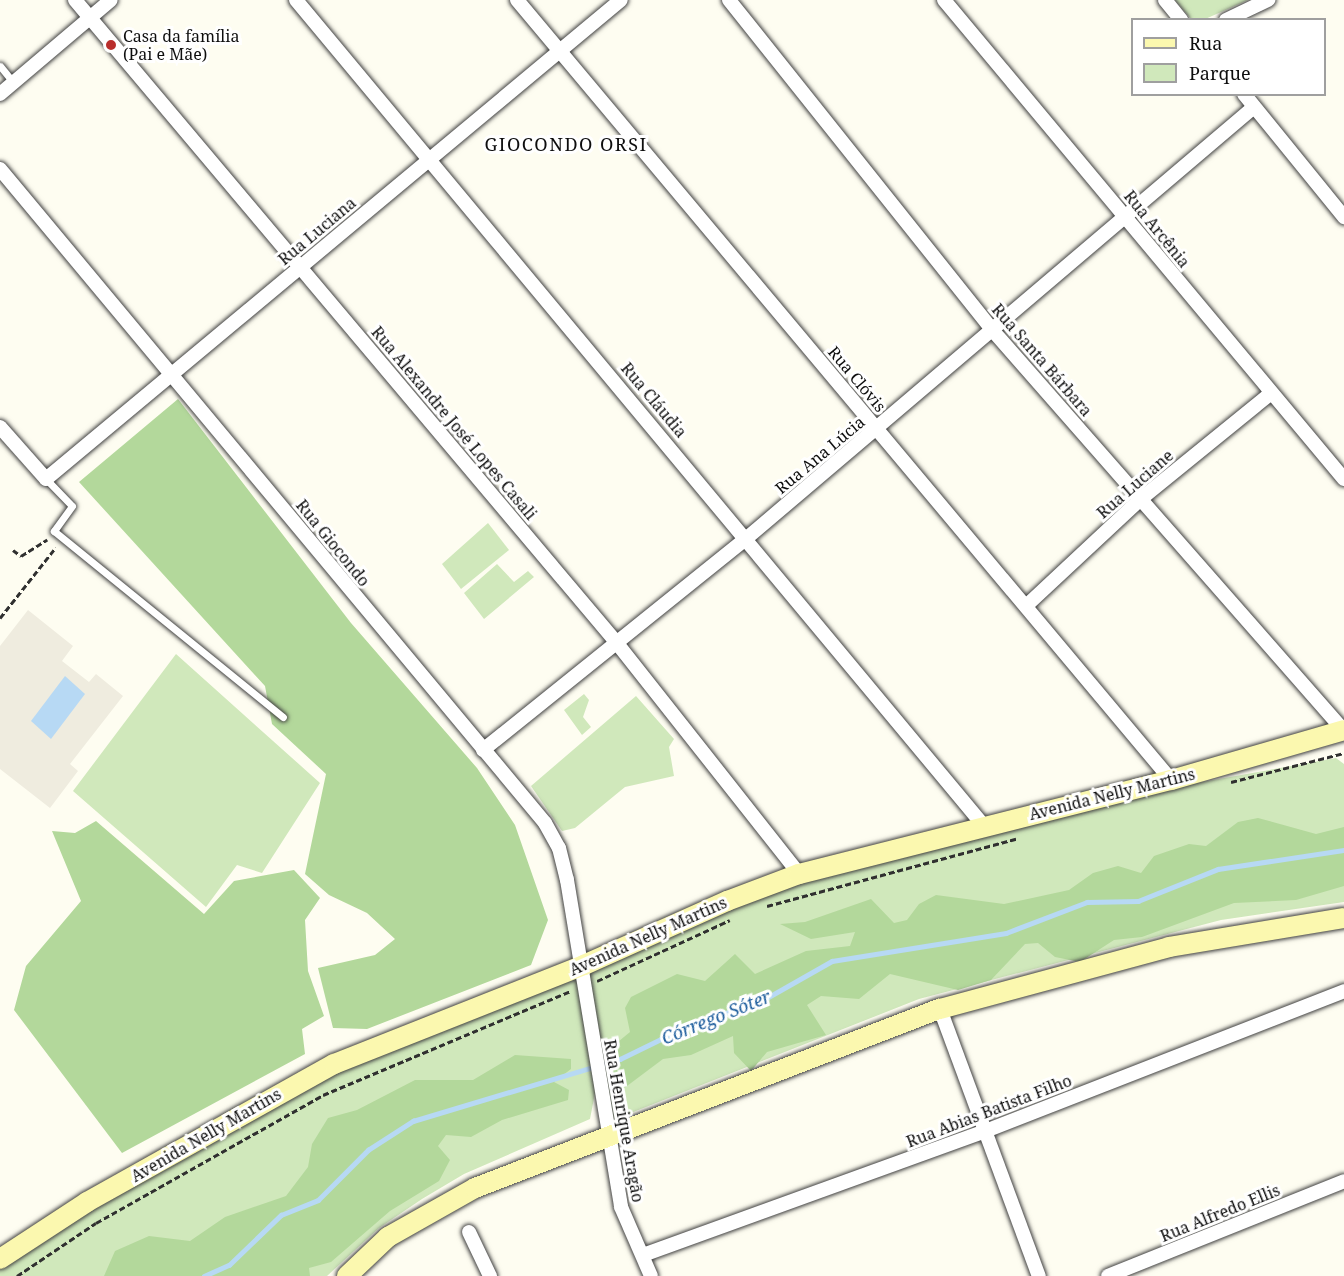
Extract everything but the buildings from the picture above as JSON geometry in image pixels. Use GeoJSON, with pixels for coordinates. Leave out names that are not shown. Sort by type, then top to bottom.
{"type":"FeatureCollection","features":[{"type":"Feature","properties":{"kind":"main road","name":"Avenida Nelly Martins"},"geometry":{"type":"LineString","coordinates":[[0,1259],[87,1202],[334,1064],[584,965],[799,873],[983,825],[1171,780],[1344,731]]}},
{"type":"Feature","properties":{"kind":"main road"},"geometry":{"type":"LineString","coordinates":[[346,1276],[388,1237],[437,1209],[607,1134],[940,1009],[1169,947],[1344,918]]}},
{"type":"Feature","properties":{"kind":"street","name":"Rua Alexandre José Lopes Casali"},"geometry":{"type":"LineString","coordinates":[[75,0],[616,642],[799,873]]}},
{"type":"Feature","properties":{"kind":"street"},"geometry":{"type":"LineString","coordinates":[[0,94],[111,0]]}},
{"type":"Feature","properties":{"kind":"street","name":"Rua Cláudia"},"geometry":{"type":"LineString","coordinates":[[296,0],[748,537],[983,825]]}},
{"type":"Feature","properties":{"kind":"street","name":"Rua Clóvis"},"geometry":{"type":"LineString","coordinates":[[517,0],[1171,780]]}},
{"type":"Feature","properties":{"kind":"street","name":"Rua Luciana"},"geometry":{"type":"LineString","coordinates":[[41,474],[173,372],[621,0]]}},
{"type":"Feature","properties":{"kind":"street","name":"Rua Santa Bárbara"},"geometry":{"type":"LineString","coordinates":[[729,0],[994,332],[1344,731]]}},
{"type":"Feature","properties":{"kind":"street","name":"Rua Arcênia"},"geometry":{"type":"LineString","coordinates":[[944,0],[1344,479]]}},
{"type":"Feature","properties":{"kind":"street"},"geometry":{"type":"LineString","coordinates":[[1165,0],[1179,18]]}},
{"type":"Feature","properties":{"kind":"street"},"geometry":{"type":"LineString","coordinates":[[1230,18],[1268,0]]}},
{"type":"Feature","properties":{"kind":"street"},"geometry":{"type":"LineString","coordinates":[[1246,96],[1344,217]]}},
{"type":"Feature","properties":{"kind":"street","name":"Rua Ana Lúcia"},"geometry":{"type":"LineString","coordinates":[[483,750],[748,537],[878,429],[994,332],[1124,214],[1254,106]]}},
{"type":"Feature","properties":{"kind":"street","name":"Rua Giocondo"},"geometry":{"type":"LineString","coordinates":[[0,169],[173,372],[483,750],[560,848],[584,965]]}},
{"type":"Feature","properties":{"kind":"street","name":"Rua Luciane"},"geometry":{"type":"LineString","coordinates":[[1026,606],[1142,498],[1271,393]]}},
{"type":"Feature","properties":{"kind":"street"},"geometry":{"type":"LineString","coordinates":[[0,427],[41,474]]}},
{"type":"Feature","properties":{"kind":"street","name":"Rua Henrique Aragão"},"geometry":{"type":"LineString","coordinates":[[584,965],[585,986],[607,1134],[621,1207],[651,1276]]}},
{"type":"Feature","properties":{"kind":"street","name":"Rua Abias Batista Filho"},"geometry":{"type":"LineString","coordinates":[[643,1255],[983,1132],[1344,991]]}},
{"type":"Feature","properties":{"kind":"street"},"geometry":{"type":"LineString","coordinates":[[940,1009],[983,1132],[1039,1276]]}},
{"type":"Feature","properties":{"kind":"street","name":"Rua Alfredo Ellis"},"geometry":{"type":"LineString","coordinates":[[1107,1276],[1344,1181]]}},
{"type":"Feature","properties":{"kind":"street"},"geometry":{"type":"LineString","coordinates":[[469,1232],[490,1276]]}},
{"type":"Feature","properties":{"kind":"lane"},"geometry":{"type":"LineString","coordinates":[[0,66],[14,82]]}},
{"type":"Feature","properties":{"kind":"lane"},"geometry":{"type":"LineString","coordinates":[[41,474],[72,506],[54,531],[283,717]]}},
{"type":"Feature","properties":{"kind":"path"},"geometry":{"type":"LineString","coordinates":[[13,550],[21,556],[46,539],[56,547],[79,550]]}},
{"type":"Feature","properties":{"kind":"path"},"geometry":{"type":"LineString","coordinates":[[0,618],[56,547]]}},
{"type":"Feature","properties":{"kind":"path"},"geometry":{"type":"LineString","coordinates":[[1223,784],[1344,753]]}},
{"type":"Feature","properties":{"kind":"path"},"geometry":{"type":"LineString","coordinates":[[763,908],[1027,836]]}},
{"type":"Feature","properties":{"kind":"path"},"geometry":{"type":"LineString","coordinates":[[17,1276],[96,1223],[323,1095],[585,986],[734,919]]}},
{"type":"Feature","properties":{"kind":"green space"},"geometry":{"type":"Polygon","coordinates":[[[1175,0],[1248,0],[1208,18],[1190,18],[1175,0]]]}},
{"type":"Feature","properties":{"kind":"green space"},"geometry":{"type":"Polygon","coordinates":[[[178,399],[351,623],[477,768],[515,825],[548,920],[531,965],[367,1029],[333,1028],[318,968],[375,955],[395,939],[367,913],[329,895],[305,874],[326,774],[272,724],[265,686],[79,482],[178,399]]]}},
{"type":"Feature","properties":{"kind":"green space"},"geometry":{"type":"Polygon","coordinates":[[[488,523],[509,550],[461,589],[442,564],[488,523]]]}},
{"type":"Feature","properties":{"kind":"green space"},"geometry":{"type":"Polygon","coordinates":[[[497,564],[514,582],[528,571],[534,577],[484,619],[464,593],[497,564]]]}},
{"type":"Feature","properties":{"kind":"green space"},"geometry":{"type":"Polygon","coordinates":[[[176,654],[320,783],[262,873],[237,865],[206,907],[73,791],[176,654]]]}},
{"type":"Feature","properties":{"kind":"green space"},"geometry":{"type":"Polygon","coordinates":[[[584,694],[589,700],[583,717],[591,727],[582,735],[564,710],[584,694]]]}},
{"type":"Feature","properties":{"kind":"green space"},"geometry":{"type":"Polygon","coordinates":[[[636,696],[674,739],[669,747],[674,776],[625,787],[575,828],[562,831],[531,786],[636,696]]]}},
{"type":"Feature","properties":{"kind":"green space"},"geometry":{"type":"Polygon","coordinates":[[[1336,758],[1344,764],[1344,902],[1221,920],[919,999],[603,1124],[595,1093],[590,1119],[464,1174],[422,1199],[379,1228],[327,1276],[0,1276],[0,1266],[39,1239],[336,1073],[799,880],[1174,787],[1336,758]]]}},
{"type":"Feature","properties":{"kind":"green space"},"geometry":{"type":"Polygon","coordinates":[[[1258,818],[1316,834],[1344,827],[1344,886],[1296,900],[1234,903],[1142,937],[1114,940],[1080,962],[1055,957],[1038,943],[1025,944],[991,980],[958,990],[890,974],[859,999],[821,996],[807,1005],[826,1035],[767,1052],[751,1071],[734,1053],[733,1036],[691,1055],[663,1059],[611,1098],[613,1046],[630,1032],[625,1008],[631,997],[677,974],[705,981],[735,954],[755,974],[806,951],[850,946],[855,932],[811,939],[780,924],[805,922],[871,899],[894,923],[907,920],[919,904],[936,895],[1004,904],[1069,890],[1093,873],[1118,866],[1141,873],[1154,856],[1189,844],[1206,846],[1238,822],[1258,818]]]}},
{"type":"Feature","properties":{"kind":"green space"},"geometry":{"type":"Polygon","coordinates":[[[96,821],[204,914],[234,881],[294,870],[320,898],[305,920],[308,971],[324,1016],[302,1029],[305,1054],[122,1153],[14,1010],[26,966],[81,901],[52,831],[75,833],[96,821]]]}},
{"type":"Feature","properties":{"kind":"green space"},"geometry":{"type":"Polygon","coordinates":[[[515,1055],[571,1059],[571,1069],[554,1082],[569,1090],[568,1100],[502,1120],[471,1137],[446,1135],[438,1146],[450,1160],[439,1181],[390,1211],[331,1262],[309,1268],[310,1276],[104,1276],[115,1251],[149,1236],[190,1241],[225,1217],[286,1196],[308,1167],[312,1144],[328,1118],[357,1110],[415,1080],[473,1080],[515,1055]]]}},
{"type":"Feature","properties":{"kind":"shaded area"},"geometry":{"type":"Polygon","coordinates":[[[28,610],[73,646],[62,661],[89,682],[96,674],[123,696],[70,764],[78,771],[50,808],[0,769],[0,646],[28,610]]]}},
{"type":"Feature","properties":{"kind":"water"},"geometry":{"type":"Polygon","coordinates":[[[65,676],[85,694],[51,739],[31,721],[65,676]]]}},
{"type":"Feature","properties":{"kind":"waterway","name":"Córrego Sóter"},"geometry":{"type":"LineString","coordinates":[[204,1276],[229,1265],[281,1215],[318,1200],[368,1150],[413,1121],[620,1059],[696,1022],[758,1003],[832,961],[1006,933],[1087,902],[1138,901],[1218,869],[1344,850]]}},
{"type":"Feature","properties":{"kind":"place","name":"Casa da família (Pai e Mãe)"},"geometry":{"type":"Point","coordinates":[111,45]}},
{"type":"Feature","properties":{"kind":"district","name":"GIOCONDO ORSI"},"geometry":{"type":"Point","coordinates":[566,144]}}]}
